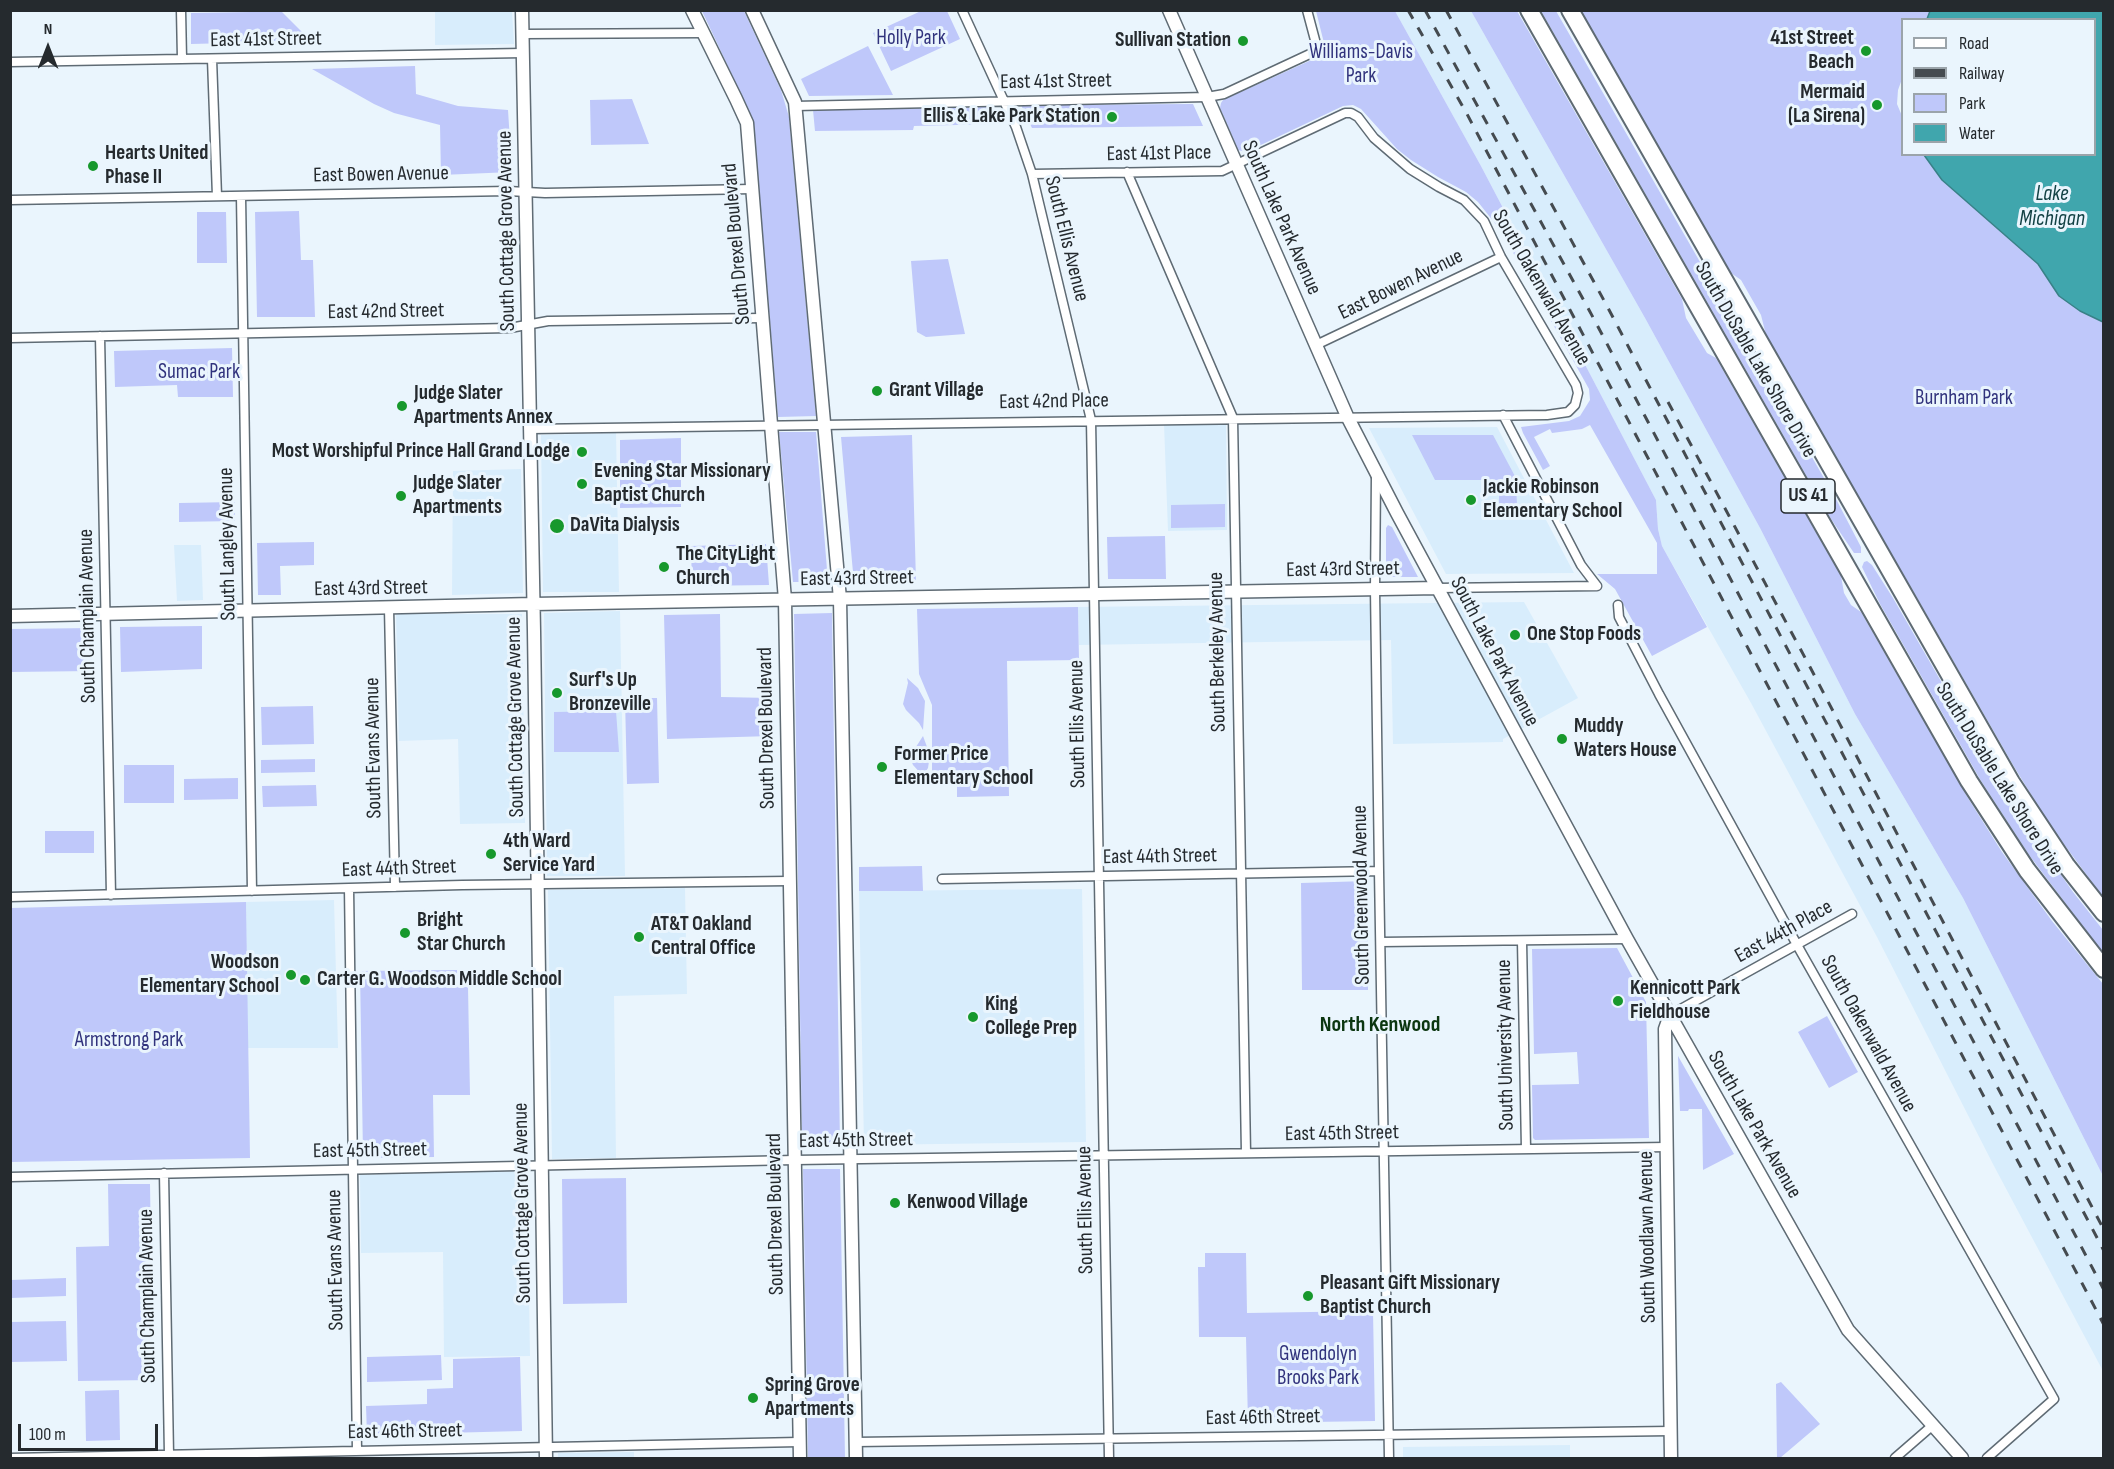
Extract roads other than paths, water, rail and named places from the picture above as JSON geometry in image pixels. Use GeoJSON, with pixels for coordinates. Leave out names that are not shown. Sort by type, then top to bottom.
{"type":"FeatureCollection","features":[{"type":"Feature","properties":{"kind":"highway","name":"South DuSable Lake Shore Drive"},"geometry":{"type":"LineString","coordinates":[[1529,10],[1970,781],[2027,870],[2103,969]]}},
{"type":"Feature","properties":{"kind":"highway","name":"South DuSable Lake Shore Drive"},"geometry":{"type":"LineString","coordinates":[[1570,10],[2011,782],[2066,865],[2103,913]]}},
{"type":"Feature","properties":{"kind":"street"},"geometry":{"type":"LineString","coordinates":[[182,10],[182,59]]}},
{"type":"Feature","properties":{"kind":"street","name":"South Cottage Grove Avenue"},"geometry":{"type":"LineString","coordinates":[[522,10],[546,1453]]}},
{"type":"Feature","properties":{"kind":"street","name":"South Drexel Boulevard"},"geometry":{"type":"LineString","coordinates":[[692,10],[747,123],[785,600],[800,1458]]}},
{"type":"Feature","properties":{"kind":"street"},"geometry":{"type":"LineString","coordinates":[[752,10],[795,106],[840,599],[856,1458]]}},
{"type":"Feature","properties":{"kind":"street","name":"South Ellis Avenue"},"geometry":{"type":"LineString","coordinates":[[962,10],[1016,127],[1032,174],[1091,420],[1109,1458]]}},
{"type":"Feature","properties":{"kind":"street","name":"South Lake Park Avenue"},"geometry":{"type":"LineString","coordinates":[[1169,10],[1347,416],[1376,475],[1627,939],[1848,1330],[1962,1458]]}},
{"type":"Feature","properties":{"kind":"street","name":"East 41st Street"},"geometry":{"type":"LineString","coordinates":[[795,106],[1207,98],[1224,94],[1314,52],[1316,45],[1307,10]]}},
{"type":"Feature","properties":{"kind":"street"},"geometry":{"type":"LineString","coordinates":[[523,34],[703,33]]}},
{"type":"Feature","properties":{"kind":"street","name":"East 41st Street"},"geometry":{"type":"LineString","coordinates":[[10,63],[523,53]]}},
{"type":"Feature","properties":{"kind":"street"},"geometry":{"type":"LineString","coordinates":[[212,59],[217,196]]}},
{"type":"Feature","properties":{"kind":"street","name":"East 41st Place"},"geometry":{"type":"LineString","coordinates":[[1032,174],[1221,171],[1345,113]]}},
{"type":"Feature","properties":{"kind":"street","name":"South Oakenwald Avenue"},"geometry":{"type":"LineString","coordinates":[[1345,113],[1358,117],[1374,138],[1410,169],[1439,188],[1464,200],[1484,221],[1501,257],[1576,385],[1578,393],[1575,405]]}},
{"type":"Feature","properties":{"kind":"street","name":"South Berkeley Avenue"},"geometry":{"type":"LineString","coordinates":[[1127,172],[1233,418],[1246,1154]]}},
{"type":"Feature","properties":{"kind":"street","name":"East Bowen Avenue"},"geometry":{"type":"LineString","coordinates":[[10,200],[752,189]]}},
{"type":"Feature","properties":{"kind":"street","name":"South Langley Avenue"},"geometry":{"type":"LineString","coordinates":[[241,196],[252,891]]}},
{"type":"Feature","properties":{"kind":"street","name":"East Bowen Avenue"},"geometry":{"type":"LineString","coordinates":[[1316,345],[1501,257]]}},
{"type":"Feature","properties":{"kind":"street","name":"East 42nd Street"},"geometry":{"type":"LineString","coordinates":[[10,338],[510,328],[548,321],[762,318]]}},
{"type":"Feature","properties":{"kind":"street","name":"South Champlain Avenue"},"geometry":{"type":"LineString","coordinates":[[100,336],[111,895]]}},
{"type":"Feature","properties":{"kind":"street","name":"East 42nd Place"},"geometry":{"type":"LineString","coordinates":[[530,429],[1562,414],[1575,405]]}},
{"type":"Feature","properties":{"kind":"street","name":"East 43rd Street"},"geometry":{"type":"LineString","coordinates":[[10,616],[533,604],[1597,586],[1581,565],[1503,415]]}},
{"type":"Feature","properties":{"kind":"street","name":"South Greenwood Avenue"},"geometry":{"type":"LineString","coordinates":[[1376,475],[1379,871],[1389,1458]]}},
{"type":"Feature","properties":{"kind":"street","name":"South Oakenwald Avenue"},"geometry":{"type":"LineString","coordinates":[[1618,604],[1619,617],[1659,694],[1797,945],[2054,1399],[1987,1458]]}},
{"type":"Feature","properties":{"kind":"street","name":"South Evans Avenue"},"geometry":{"type":"LineString","coordinates":[[389,608],[395,887]]}},
{"type":"Feature","properties":{"kind":"street","name":"East 44th Street"},"geometry":{"type":"LineString","coordinates":[[942,879],[1379,871]]}},
{"type":"Feature","properties":{"kind":"street","name":"East 44th Street"},"geometry":{"type":"LineString","coordinates":[[10,897],[538,884],[789,881]]}},
{"type":"Feature","properties":{"kind":"street","name":"South Evans Avenue"},"geometry":{"type":"LineString","coordinates":[[349,888],[357,1451]]}},
{"type":"Feature","properties":{"kind":"street","name":"East 44th Place"},"geometry":{"type":"LineString","coordinates":[[1670,1016],[1852,914]]}},
{"type":"Feature","properties":{"kind":"street"},"geometry":{"type":"LineString","coordinates":[[1381,942],[1627,939]]}},
{"type":"Feature","properties":{"kind":"street","name":"South University Avenue"},"geometry":{"type":"LineString","coordinates":[[1522,941],[1526,1149]]}},
{"type":"Feature","properties":{"kind":"street","name":"South Woodlawn Avenue"},"geometry":{"type":"LineString","coordinates":[[1670,1016],[1665,1029],[1671,1458]]}},
{"type":"Feature","properties":{"kind":"street","name":"East 45th Street"},"geometry":{"type":"LineString","coordinates":[[10,1176],[851,1159],[1667,1147]]}},
{"type":"Feature","properties":{"kind":"street","name":"South Champlain Avenue"},"geometry":{"type":"LineString","coordinates":[[164,1173],[169,1455]]}},
{"type":"Feature","properties":{"kind":"street"},"geometry":{"type":"LineString","coordinates":[[1895,1458],[1933,1425]]}},
{"type":"Feature","properties":{"kind":"street","name":"East 46th Street"},"geometry":{"type":"LineString","coordinates":[[855,1442],[1671,1431]]}},
{"type":"Feature","properties":{"kind":"street","name":"East 46th Street"},"geometry":{"type":"LineString","coordinates":[[10,1458],[266,1456],[357,1451],[404,1454],[546,1453],[799,1442]]}},
{"type":"Feature","properties":{"kind":"water","name":"Lake Michigan"},"geometry":{"type":"Polygon","coordinates":[[[1930,11],[2103,11],[2103,322],[2080,311],[2059,296],[2038,264],[1942,180],[1925,156],[2096,156],[2096,18],[1927,18],[1930,11]]]}},
{"type":"Feature","properties":{"kind":"railway"},"geometry":{"type":"LineString","coordinates":[[1408,10],[1467,114],[2104,1325]]}},
{"type":"Feature","properties":{"kind":"railway"},"geometry":{"type":"LineString","coordinates":[[1425,10],[1595,321],[2104,1290]]}},
{"type":"Feature","properties":{"kind":"railway"},"geometry":{"type":"LineString","coordinates":[[1446,10],[1607,306],[2104,1251]]}},
{"type":"Feature","properties":{"kind":"railway"},"geometry":{"type":"LineString","coordinates":[[1668,402],[1810,667],[2104,1230]]}},
{"type":"Feature","properties":{"kind":"place","name":"Sullivan Station"},"geometry":{"type":"Point","coordinates":[1243,41]}},
{"type":"Feature","properties":{"kind":"place","name":"41st Street Beach"},"geometry":{"type":"Point","coordinates":[1866,51]}},
{"type":"Feature","properties":{"kind":"place","name":"Mermaid (La Sirena)"},"geometry":{"type":"Point","coordinates":[1877,105]}},
{"type":"Feature","properties":{"kind":"place","name":"Ellis & Lake Park Station"},"geometry":{"type":"Point","coordinates":[1112,117]}},
{"type":"Feature","properties":{"kind":"place","name":"Hearts United Phase II"},"geometry":{"type":"Point","coordinates":[93,166]}},
{"type":"Feature","properties":{"kind":"place","name":"Grant Village"},"geometry":{"type":"Point","coordinates":[877,391]}},
{"type":"Feature","properties":{"kind":"place","name":"Judge Slater Apartments Annex"},"geometry":{"type":"Point","coordinates":[402,406]}},
{"type":"Feature","properties":{"kind":"place","name":"Most Worshipful Prince Hall Grand Lodge"},"geometry":{"type":"Point","coordinates":[582,452]}},
{"type":"Feature","properties":{"kind":"place","name":"Evening Star Missionary Baptist Church"},"geometry":{"type":"Point","coordinates":[582,484]}},
{"type":"Feature","properties":{"kind":"place","name":"Judge Slater Apartments"},"geometry":{"type":"Point","coordinates":[401,496]}},
{"type":"Feature","properties":{"kind":"place","name":"Jackie Robinson Elementary School"},"geometry":{"type":"Point","coordinates":[1471,500]}},
{"type":"Feature","properties":{"kind":"place","name":"DaVita Dialysis"},"geometry":{"type":"Point","coordinates":[557,526]}},
{"type":"Feature","properties":{"kind":"place","name":"The CityLight Church"},"geometry":{"type":"Point","coordinates":[664,567]}},
{"type":"Feature","properties":{"kind":"place","name":"One Stop Foods"},"geometry":{"type":"Point","coordinates":[1515,635]}},
{"type":"Feature","properties":{"kind":"place","name":"Surf's Up Bronzeville"},"geometry":{"type":"Point","coordinates":[557,693]}},
{"type":"Feature","properties":{"kind":"place","name":"Muddy Waters House"},"geometry":{"type":"Point","coordinates":[1562,739]}},
{"type":"Feature","properties":{"kind":"place","name":"Former Price Elementary School"},"geometry":{"type":"Point","coordinates":[882,767]}},
{"type":"Feature","properties":{"kind":"place","name":"4th Ward Service Yard"},"geometry":{"type":"Point","coordinates":[491,854]}},
{"type":"Feature","properties":{"kind":"place","name":"Bright Star Church"},"geometry":{"type":"Point","coordinates":[405,933]}},
{"type":"Feature","properties":{"kind":"place","name":"AT&T Oakland Central Office"},"geometry":{"type":"Point","coordinates":[639,937]}},
{"type":"Feature","properties":{"kind":"place","name":"Woodson Elementary School"},"geometry":{"type":"Point","coordinates":[291,975]}},
{"type":"Feature","properties":{"kind":"place","name":"Carter G. Woodson Middle School"},"geometry":{"type":"Point","coordinates":[305,980]}},
{"type":"Feature","properties":{"kind":"place","name":"Kennicott Park Fieldhouse"},"geometry":{"type":"Point","coordinates":[1618,1001]}},
{"type":"Feature","properties":{"kind":"place","name":"King College Prep"},"geometry":{"type":"Point","coordinates":[973,1017]}},
{"type":"Feature","properties":{"kind":"place","name":"Kenwood Village"},"geometry":{"type":"Point","coordinates":[895,1203]}},
{"type":"Feature","properties":{"kind":"place","name":"Pleasant Gift Missionary Baptist Church"},"geometry":{"type":"Point","coordinates":[1308,1296]}},
{"type":"Feature","properties":{"kind":"place","name":"Spring Grove Apartments"},"geometry":{"type":"Point","coordinates":[753,1398]}},
{"type":"Feature","properties":{"kind":"district","name":"North Kenwood"},"geometry":{"type":"Point","coordinates":[1380,1025]}},
{"type":"Feature","properties":{"kind":"park label","name":"Holly Park"},"geometry":{"type":"Point","coordinates":[911,39]}},
{"type":"Feature","properties":{"kind":"park label","name":"Williams-Davis Park"},"geometry":{"type":"Point","coordinates":[1361,65]}},
{"type":"Feature","properties":{"kind":"park label","name":"Sumac Park"},"geometry":{"type":"Point","coordinates":[199,373]}},
{"type":"Feature","properties":{"kind":"park label","name":"Burnham Park"},"geometry":{"type":"Point","coordinates":[1964,399]}},
{"type":"Feature","properties":{"kind":"park label","name":"Armstrong Park"},"geometry":{"type":"Point","coordinates":[129,1041]}},
{"type":"Feature","properties":{"kind":"park label","name":"Gwendolyn Brooks Park"},"geometry":{"type":"Point","coordinates":[1318,1367]}}]}
